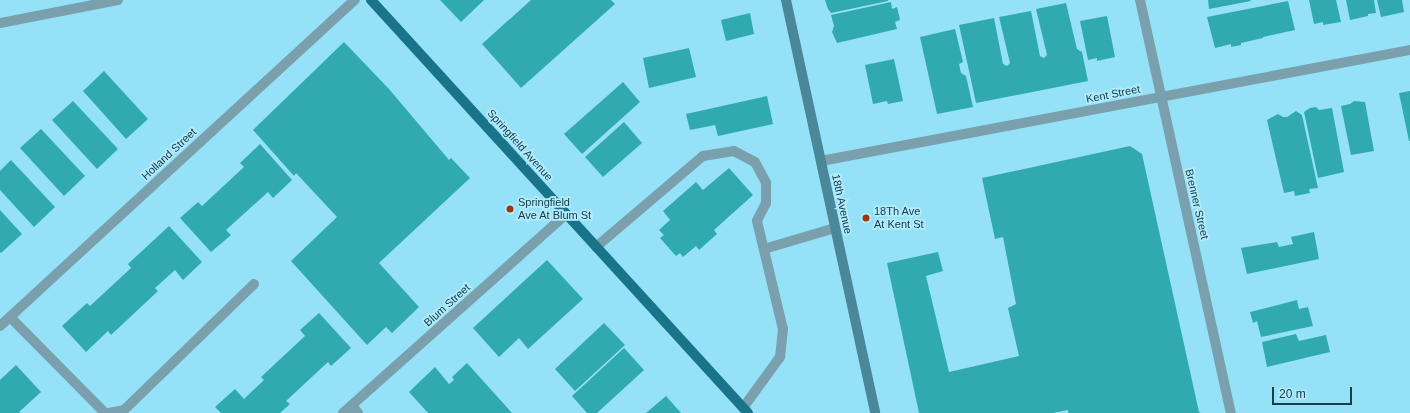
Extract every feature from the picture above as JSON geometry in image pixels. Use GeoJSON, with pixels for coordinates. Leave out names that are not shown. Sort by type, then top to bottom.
{"type":"FeatureCollection","features":[{"type":"Feature","properties":{"kind":"main road","name":"Springfield Avenue"},"geometry":{"type":"LineString","coordinates":[[371,0],[745,411]]}},
{"type":"Feature","properties":{"kind":"main road","name":"18th Avenue"},"geometry":{"type":"LineString","coordinates":[[786,0],[875,413]]}},
{"type":"Feature","properties":{"kind":"street"},"geometry":{"type":"LineString","coordinates":[[0,23],[118,0]]}},
{"type":"Feature","properties":{"kind":"street","name":"Holland Street"},"geometry":{"type":"LineString","coordinates":[[0,326],[355,0]]}},
{"type":"Feature","properties":{"kind":"street","name":"Brenner Street"},"geometry":{"type":"LineString","coordinates":[[1140,0],[1160,97],[1231,413]]}},
{"type":"Feature","properties":{"kind":"street","name":"Kent Street"},"geometry":{"type":"LineString","coordinates":[[820,161],[1410,50]]}},
{"type":"Feature","properties":{"kind":"street"},"geometry":{"type":"LineString","coordinates":[[596,247],[703,156],[734,151],[755,162],[766,183],[766,203],[757,221],[783,329],[780,357],[745,411]]}},
{"type":"Feature","properties":{"kind":"street","name":"Blum Street"},"geometry":{"type":"LineString","coordinates":[[343,413],[355,409],[566,214]]}},
{"type":"Feature","properties":{"kind":"street"},"geometry":{"type":"LineString","coordinates":[[764,249],[835,228]]}},
{"type":"Feature","properties":{"kind":"street"},"geometry":{"type":"LineString","coordinates":[[109,413],[124,410],[254,284]]}},
{"type":"Feature","properties":{"kind":"street"},"geometry":{"type":"LineString","coordinates":[[10,317],[105,413]]}},
{"type":"Feature","properties":{"kind":"building"},"geometry":{"type":"Polygon","coordinates":[[[440,0],[484,0],[461,22],[440,0]]]}},
{"type":"Feature","properties":{"kind":"building"},"geometry":{"type":"Polygon","coordinates":[[[531,0],[611,0],[615,4],[521,88],[482,44],[531,0]]]}},
{"type":"Feature","properties":{"kind":"building"},"geometry":{"type":"Polygon","coordinates":[[[825,0],[888,0],[888,1],[831,13],[825,0]]]}},
{"type":"Feature","properties":{"kind":"building"},"geometry":{"type":"Polygon","coordinates":[[[1208,0],[1250,0],[1251,1],[1209,9],[1208,0]]]}},
{"type":"Feature","properties":{"kind":"building"},"geometry":{"type":"Polygon","coordinates":[[[1309,0],[1336,0],[1341,22],[1323,25],[1323,22],[1314,24],[1309,0]]]}},
{"type":"Feature","properties":{"kind":"building"},"geometry":{"type":"Polygon","coordinates":[[[1346,0],[1374,0],[1376,13],[1350,20],[1346,0]]]}},
{"type":"Feature","properties":{"kind":"building"},"geometry":{"type":"Polygon","coordinates":[[[1377,0],[1402,0],[1404,12],[1381,17],[1377,0]]]}},
{"type":"Feature","properties":{"kind":"building"},"geometry":{"type":"Polygon","coordinates":[[[1288,1],[1295,30],[1241,43],[1241,45],[1231,47],[1231,44],[1215,48],[1207,17],[1288,1]]]}},
{"type":"Feature","properties":{"kind":"building"},"geometry":{"type":"Polygon","coordinates":[[[891,2],[892,9],[897,7],[900,20],[895,22],[897,29],[837,43],[832,32],[834,26],[831,15],[891,2]]]}},
{"type":"Feature","properties":{"kind":"building"},"geometry":{"type":"Polygon","coordinates":[[[1066,3],[1077,49],[1082,52],[1088,81],[976,103],[959,25],[994,18],[1003,64],[1007,66],[1010,63],[999,17],[1031,11],[1040,56],[1044,58],[1047,55],[1036,9],[1066,3]]]}},
{"type":"Feature","properties":{"kind":"building"},"geometry":{"type":"Polygon","coordinates":[[[750,13],[754,34],[726,41],[721,20],[750,13]]]}},
{"type":"Feature","properties":{"kind":"building"},"geometry":{"type":"Polygon","coordinates":[[[1107,16],[1115,57],[1097,61],[1097,58],[1088,60],[1080,21],[1107,16]]]}},
{"type":"Feature","properties":{"kind":"building"},"geometry":{"type":"Polygon","coordinates":[[[955,29],[963,62],[959,64],[961,73],[966,76],[973,107],[937,114],[920,37],[955,29]]]}},
{"type":"Feature","properties":{"kind":"building"},"geometry":{"type":"Polygon","coordinates":[[[344,42],[389,89],[449,160],[451,158],[470,178],[379,263],[419,307],[392,333],[386,327],[367,345],[291,261],[337,217],[296,173],[294,176],[253,130],[344,42]]]}},
{"type":"Feature","properties":{"kind":"building"},"geometry":{"type":"Polygon","coordinates":[[[689,48],[696,77],[649,88],[643,58],[689,48]]]}},
{"type":"Feature","properties":{"kind":"building"},"geometry":{"type":"Polygon","coordinates":[[[894,59],[903,101],[888,104],[887,101],[873,104],[865,65],[894,59]]]}},
{"type":"Feature","properties":{"kind":"building"},"geometry":{"type":"Polygon","coordinates":[[[104,71],[148,119],[126,139],[83,91],[104,71]]]}},
{"type":"Feature","properties":{"kind":"building"},"geometry":{"type":"Polygon","coordinates":[[[623,82],[640,102],[582,154],[564,134],[623,82]]]}},
{"type":"Feature","properties":{"kind":"building"},"geometry":{"type":"Polygon","coordinates":[[[1410,91],[1410,141],[1409,141],[1399,93],[1410,91]]]}},
{"type":"Feature","properties":{"kind":"building"},"geometry":{"type":"Polygon","coordinates":[[[767,96],[773,124],[718,136],[715,125],[690,130],[686,114],[767,96]]]}},
{"type":"Feature","properties":{"kind":"building"},"geometry":{"type":"Polygon","coordinates":[[[73,101],[118,149],[97,169],[52,120],[73,101]]]}},
{"type":"Feature","properties":{"kind":"building"},"geometry":{"type":"Polygon","coordinates":[[[1354,101],[1365,102],[1374,151],[1351,155],[1341,106],[1350,104],[1354,101]]]}},
{"type":"Feature","properties":{"kind":"building"},"geometry":{"type":"Polygon","coordinates":[[[1316,107],[1319,110],[1332,108],[1344,172],[1318,178],[1304,112],[1310,108],[1316,107]]]}},
{"type":"Feature","properties":{"kind":"building"},"geometry":{"type":"Polygon","coordinates":[[[1296,111],[1302,115],[1318,188],[1309,189],[1310,193],[1295,196],[1294,191],[1284,193],[1267,120],[1278,114],[1283,117],[1287,117],[1296,111]]]}},
{"type":"Feature","properties":{"kind":"building"},"geometry":{"type":"Polygon","coordinates":[[[624,122],[642,143],[603,177],[585,157],[624,122]]]}},
{"type":"Feature","properties":{"kind":"building"},"geometry":{"type":"Polygon","coordinates":[[[41,129],[85,176],[64,196],[20,148],[41,129]]]}},
{"type":"Feature","properties":{"kind":"building"},"geometry":{"type":"Polygon","coordinates":[[[260,144],[292,180],[273,198],[268,192],[226,230],[231,235],[211,252],[180,218],[198,202],[202,206],[244,167],[240,163],[260,144]]]}},
{"type":"Feature","properties":{"kind":"building"},"geometry":{"type":"Polygon","coordinates":[[[1130,146],[1142,154],[1199,412],[1201,413],[1068,413],[1068,410],[1053,413],[919,413],[887,263],[938,252],[943,271],[926,276],[949,372],[1019,356],[1008,308],[1016,304],[1003,237],[995,239],[982,178],[1130,146]]]}},
{"type":"Feature","properties":{"kind":"building"},"geometry":{"type":"Polygon","coordinates":[[[11,160],[55,207],[34,227],[0,190],[0,171],[11,160]]]}},
{"type":"Feature","properties":{"kind":"building"},"geometry":{"type":"Polygon","coordinates":[[[729,168],[753,195],[714,230],[717,234],[699,250],[696,246],[683,257],[680,253],[676,256],[660,238],[664,235],[659,230],[670,220],[663,211],[696,182],[703,190],[729,168]]]}},
{"type":"Feature","properties":{"kind":"building"},"geometry":{"type":"Polygon","coordinates":[[[0,210],[22,234],[1,253],[0,252],[0,210]]]}},
{"type":"Feature","properties":{"kind":"building"},"geometry":{"type":"Polygon","coordinates":[[[169,226],[202,262],[183,280],[175,270],[155,288],[158,291],[111,335],[108,331],[86,352],[62,326],[87,303],[90,306],[131,268],[128,264],[169,226]]]}},
{"type":"Feature","properties":{"kind":"building"},"geometry":{"type":"Polygon","coordinates":[[[1314,232],[1319,259],[1247,274],[1241,248],[1277,242],[1279,247],[1293,244],[1291,237],[1314,232]]]}},
{"type":"Feature","properties":{"kind":"building"},"geometry":{"type":"Polygon","coordinates":[[[547,260],[583,299],[528,349],[519,338],[499,357],[473,328],[547,260]]]}},
{"type":"Feature","properties":{"kind":"building"},"geometry":{"type":"Polygon","coordinates":[[[1297,300],[1299,309],[1308,307],[1313,326],[1261,337],[1257,321],[1253,323],[1250,312],[1297,300]]]}},
{"type":"Feature","properties":{"kind":"building"},"geometry":{"type":"Polygon","coordinates":[[[319,313],[351,348],[331,366],[328,362],[286,401],[290,404],[280,413],[221,413],[215,407],[235,389],[244,399],[264,380],[261,377],[305,336],[300,330],[319,313]]]}},
{"type":"Feature","properties":{"kind":"building"},"geometry":{"type":"Polygon","coordinates":[[[604,323],[625,345],[575,391],[555,369],[604,323]]]}},
{"type":"Feature","properties":{"kind":"building"},"geometry":{"type":"Polygon","coordinates":[[[1296,334],[1299,341],[1326,335],[1330,352],[1267,367],[1262,342],[1296,334]]]}},
{"type":"Feature","properties":{"kind":"building"},"geometry":{"type":"Polygon","coordinates":[[[624,348],[644,370],[597,413],[587,413],[572,396],[624,348]]]}},
{"type":"Feature","properties":{"kind":"building"},"geometry":{"type":"Polygon","coordinates":[[[467,363],[512,413],[428,413],[409,392],[435,367],[449,384],[454,380],[452,377],[467,363]]]}},
{"type":"Feature","properties":{"kind":"building"},"geometry":{"type":"Polygon","coordinates":[[[16,365],[41,392],[19,412],[21,413],[0,413],[0,380],[16,365]]]}},
{"type":"Feature","properties":{"kind":"building"},"geometry":{"type":"Polygon","coordinates":[[[666,396],[681,413],[646,413],[666,396]]]}},
{"type":"Feature","properties":{"kind":"place","name":"Springfield Ave At Blum St"},"geometry":{"type":"Point","coordinates":[510,209]}},
{"type":"Feature","properties":{"kind":"place","name":"18Th Ave At Kent St"},"geometry":{"type":"Point","coordinates":[866,218]}}]}
